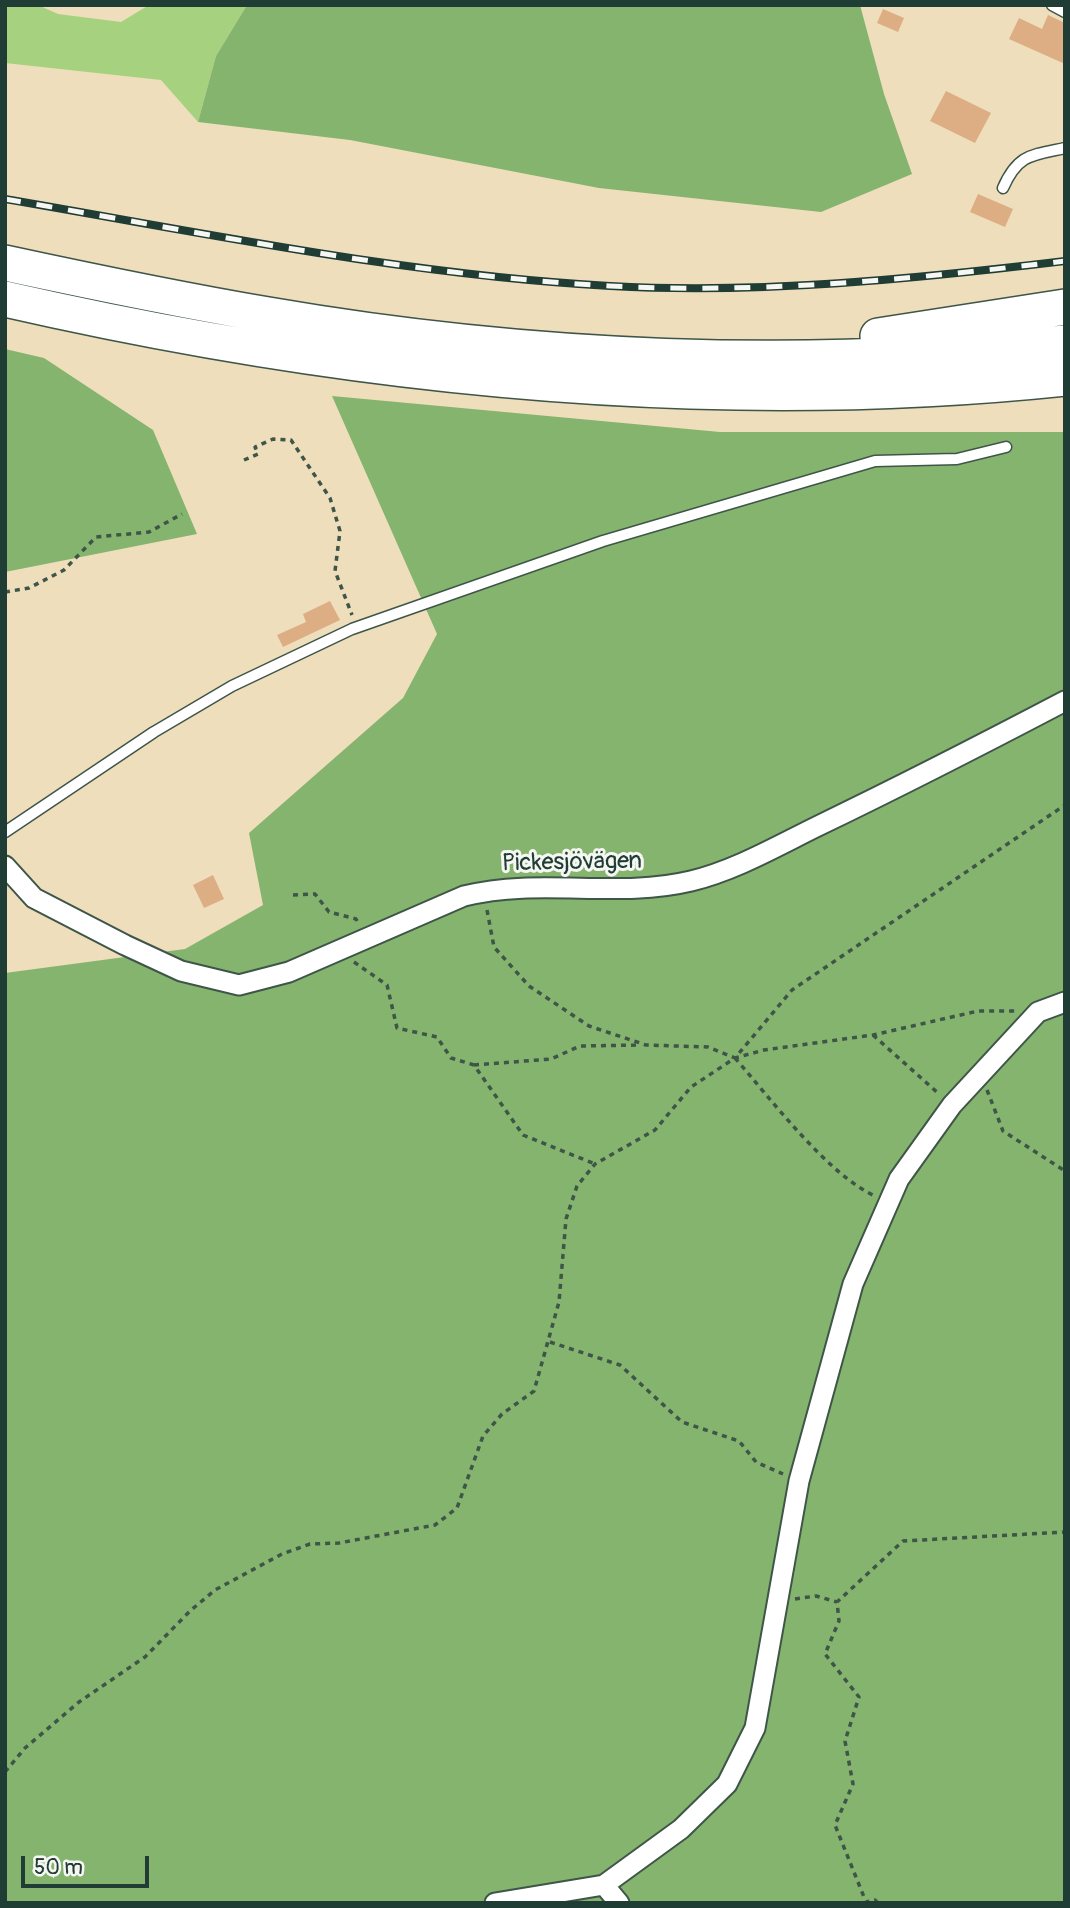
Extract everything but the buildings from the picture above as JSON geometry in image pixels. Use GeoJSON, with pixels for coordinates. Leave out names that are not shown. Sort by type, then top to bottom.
{"type":"FeatureCollection","features":[{"type":"Feature","properties":{"kind":"highway"},"geometry":{"type":"LineString","coordinates":[[5,263],[270,316],[519,347],[816,358],[1065,343]]}},
{"type":"Feature","properties":{"kind":"highway"},"geometry":{"type":"LineString","coordinates":[[5,299],[268,351],[382,367],[519,380],[672,391],[820,392],[1065,379]]}},
{"type":"Feature","properties":{"kind":"highway"},"geometry":{"type":"LineString","coordinates":[[609,352],[884,335],[1065,307]]}},
{"type":"Feature","properties":{"kind":"street","name":"Pickesjövägen"},"geometry":{"type":"LineString","coordinates":[[5,866],[34,898],[181,971],[222,983],[259,982],[464,896],[483,891],[542,885],[638,889],[690,881],[728,869],[912,781],[1065,701]]}},
{"type":"Feature","properties":{"kind":"street"},"geometry":{"type":"LineString","coordinates":[[495,1903],[604,1885],[681,1829],[727,1784],[755,1728],[799,1481],[853,1284],[888,1203],[899,1178],[952,1105],[1038,1012],[1065,1002]]}},
{"type":"Feature","properties":{"kind":"street"},"geometry":{"type":"LineString","coordinates":[[604,1885],[619,1903]]}},
{"type":"Feature","properties":{"kind":"lane"},"geometry":{"type":"LineString","coordinates":[[1052,5],[1065,12]]}},
{"type":"Feature","properties":{"kind":"lane"},"geometry":{"type":"LineString","coordinates":[[1003,188],[1010,173],[1033,153],[1065,148]]}},
{"type":"Feature","properties":{"kind":"lane"},"geometry":{"type":"LineString","coordinates":[[5,832],[165,725],[232,686],[352,629],[603,541],[875,461],[957,459],[1006,447]]}},
{"type":"Feature","properties":{"kind":"path"},"geometry":{"type":"LineString","coordinates":[[244,460],[258,454],[255,447],[273,439],[291,440],[330,498],[340,531],[335,570],[353,618],[352,629]]}},
{"type":"Feature","properties":{"kind":"path"},"geometry":{"type":"LineString","coordinates":[[5,592],[29,588],[64,570],[96,537],[149,532],[183,514]]}},
{"type":"Feature","properties":{"kind":"path"},"geometry":{"type":"LineString","coordinates":[[5,1772],[25,1748],[79,1702],[136,1665],[215,1590],[282,1554],[310,1544],[339,1543],[435,1525],[457,1508],[483,1436],[502,1414],[534,1391],[550,1342],[559,1302],[566,1219],[577,1186],[595,1164],[655,1130],[691,1087],[735,1058],[792,990],[1065,805]]}},
{"type":"Feature","properties":{"kind":"path"},"geometry":{"type":"LineString","coordinates":[[483,891],[494,947],[529,986],[589,1026],[646,1045]]}},
{"type":"Feature","properties":{"kind":"path"},"geometry":{"type":"LineString","coordinates":[[293,895],[315,894],[329,912],[356,919],[366,937]]}},
{"type":"Feature","properties":{"kind":"path"},"geometry":{"type":"LineString","coordinates":[[337,951],[387,985],[397,1028],[437,1037],[451,1058],[474,1065],[551,1059],[580,1046],[708,1046],[735,1058],[795,1128],[858,1189],[888,1203]]}},
{"type":"Feature","properties":{"kind":"path"},"geometry":{"type":"LineString","coordinates":[[735,1058],[764,1050],[873,1035],[978,1011],[1038,1012]]}},
{"type":"Feature","properties":{"kind":"path"},"geometry":{"type":"LineString","coordinates":[[873,1035],[952,1105]]}},
{"type":"Feature","properties":{"kind":"path"},"geometry":{"type":"LineString","coordinates":[[474,1065],[523,1135],[595,1164]]}},
{"type":"Feature","properties":{"kind":"path"},"geometry":{"type":"LineString","coordinates":[[974,1081],[987,1090],[1003,1131],[1065,1171]]}},
{"type":"Feature","properties":{"kind":"path"},"geometry":{"type":"LineString","coordinates":[[550,1342],[621,1364],[682,1422],[738,1441],[756,1462],[799,1481]]}},
{"type":"Feature","properties":{"kind":"path"},"geometry":{"type":"LineString","coordinates":[[837,1602],[904,1541],[1065,1532]]}},
{"type":"Feature","properties":{"kind":"path"},"geometry":{"type":"LineString","coordinates":[[779,1602],[816,1595],[837,1602]]}},
{"type":"Feature","properties":{"kind":"path"},"geometry":{"type":"LineString","coordinates":[[837,1602],[839,1621],[825,1654],[859,1697],[845,1741],[853,1784],[835,1825],[866,1902],[875,1900],[878,1903]]}},
{"type":"Feature","properties":{"kind":"green space"},"geometry":{"type":"Polygon","coordinates":[[[5,5],[38,5],[58,14],[121,22],[149,5],[247,5],[216,56],[198,122],[161,80],[5,63],[5,5]]]}},
{"type":"Feature","properties":{"kind":"green space"},"geometry":{"type":"Polygon","coordinates":[[[247,5],[860,5],[884,94],[912,174],[821,212],[599,188],[350,140],[198,122],[216,56],[247,5]]]}},
{"type":"Feature","properties":{"kind":"green space"},"geometry":{"type":"Polygon","coordinates":[[[5,349],[44,358],[153,430],[197,534],[5,572],[5,349]]]}},
{"type":"Feature","properties":{"kind":"green space"},"geometry":{"type":"Polygon","coordinates":[[[332,396],[720,432],[1065,432],[1065,1903],[5,1903],[5,973],[185,949],[263,905],[249,833],[403,698],[437,634],[332,396]]]}},
{"type":"Feature","properties":{"kind":"railway"},"geometry":{"type":"LineString","coordinates":[[5,199],[382,263],[458,273],[610,286],[724,288],[838,283],[1065,261]]}}]}
